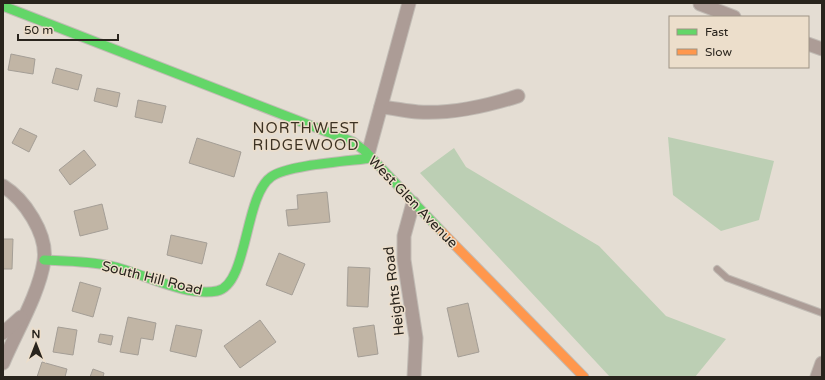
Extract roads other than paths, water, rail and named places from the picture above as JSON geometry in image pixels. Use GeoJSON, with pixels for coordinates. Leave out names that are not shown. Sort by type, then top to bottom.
{"type":"FeatureCollection","features":[{"type":"Feature","properties":{"kind":"street"},"geometry":{"type":"LineString","coordinates":[[370,156],[381,107],[410,3]]}},
{"type":"Feature","properties":{"kind":"street"},"geometry":{"type":"LineString","coordinates":[[700,4],[731,16]]}},
{"type":"Feature","properties":{"kind":"street","name":"West Glen Avenue"},"geometry":{"type":"LineString","coordinates":[[3,6],[347,139],[370,156],[413,203],[584,377]]}},
{"type":"Feature","properties":{"kind":"street"},"geometry":{"type":"LineString","coordinates":[[809,44],[822,49]]}},
{"type":"Feature","properties":{"kind":"street"},"geometry":{"type":"LineString","coordinates":[[381,107],[418,112],[444,111],[518,96]]}},
{"type":"Feature","properties":{"kind":"street","name":"South Hill Road"},"geometry":{"type":"LineString","coordinates":[[44,260],[89,262],[113,267],[181,287],[212,293],[221,290],[233,278],[258,194],[263,183],[272,175],[284,170],[370,156]]}},
{"type":"Feature","properties":{"kind":"street"},"geometry":{"type":"LineString","coordinates":[[3,186],[19,198],[30,212],[38,227],[43,246],[44,260],[38,282],[3,363]]}},
{"type":"Feature","properties":{"kind":"street","name":"Heights Road"},"geometry":{"type":"LineString","coordinates":[[413,203],[404,236],[404,260],[416,338],[414,377]]}},
{"type":"Feature","properties":{"kind":"street"},"geometry":{"type":"LineString","coordinates":[[3,333],[26,311]]}},
{"type":"Feature","properties":{"kind":"street"},"geometry":{"type":"LineString","coordinates":[[416,338],[424,377]]}},
{"type":"Feature","properties":{"kind":"street"},"geometry":{"type":"LineString","coordinates":[[817,377],[822,363]]}},
{"type":"Feature","properties":{"kind":"lane"},"geometry":{"type":"LineString","coordinates":[[717,269],[727,278],[822,313]]}},
{"type":"Feature","properties":{"kind":"district","name":"NORTHWEST RIDGEWOOD"},"geometry":{"type":"Point","coordinates":[306,136]}}]}
